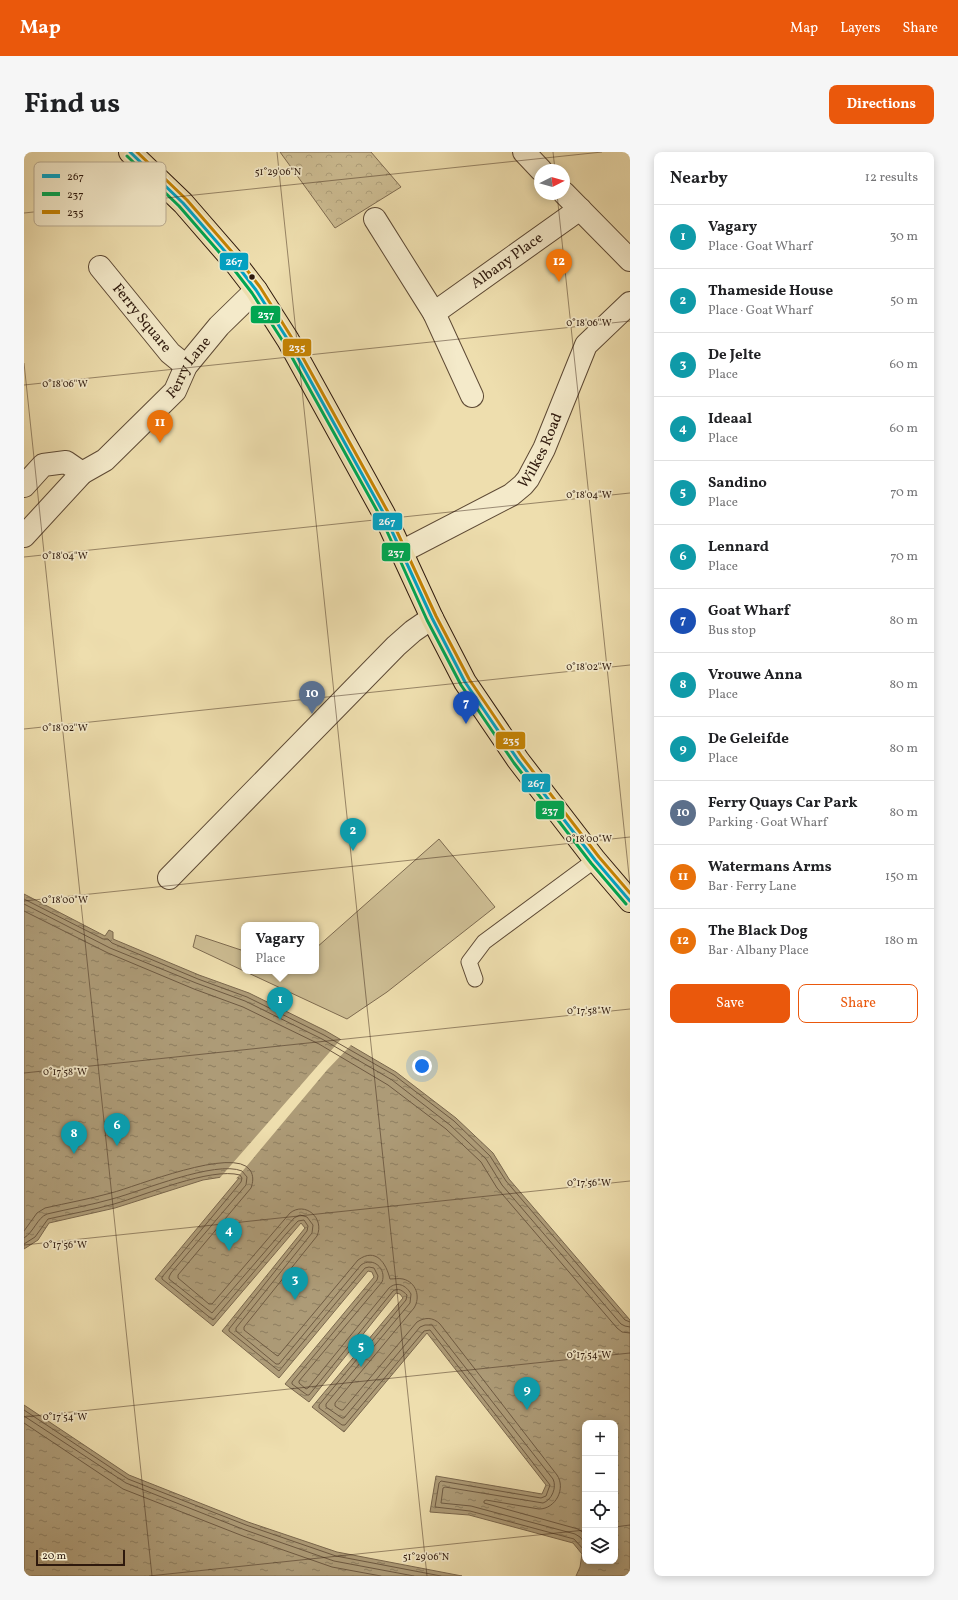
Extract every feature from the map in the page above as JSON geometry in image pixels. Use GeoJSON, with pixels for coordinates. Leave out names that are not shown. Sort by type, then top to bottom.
{"type":"FeatureCollection","features":[{"type":"Feature","properties":{"kind":"main road"},"geometry":{"type":"LineString","coordinates":[[130,152],[140,162]]}},
{"type":"Feature","properties":{"kind":"main road"},"geometry":{"type":"LineString","coordinates":[[166,187],[183,203],[236,264],[256,290],[288,340],[384,514],[403,551],[432,618],[465,682],[518,760],[595,860],[630,901]]}},
{"type":"Feature","properties":{"kind":"street"},"geometry":{"type":"LineString","coordinates":[[524,152],[535,164]]}},
{"type":"Feature","properties":{"kind":"street"},"geometry":{"type":"LineString","coordinates":[[570,199],[630,260]]}},
{"type":"Feature","properties":{"kind":"street","name":"Albany Place"},"geometry":{"type":"LineString","coordinates":[[434,313],[580,209]]}},
{"type":"Feature","properties":{"kind":"street"},"geometry":{"type":"LineString","coordinates":[[375,219],[434,313],[472,396]]}},
{"type":"Feature","properties":{"kind":"street","name":"Ferry Square"},"geometry":{"type":"LineString","coordinates":[[100,266],[170,353],[186,366]]}},
{"type":"Feature","properties":{"kind":"street","name":"Ferry Lane"},"geometry":{"type":"LineString","coordinates":[[24,536],[87,470],[104,460],[175,391],[186,366],[219,326],[256,290]]}},
{"type":"Feature","properties":{"kind":"street","name":"Wilkes Road"},"geometry":{"type":"LineString","coordinates":[[403,551],[511,496],[523,485],[544,449],[586,346],[630,303]]}},
{"type":"Feature","properties":{"kind":"street"},"geometry":{"type":"LineString","coordinates":[[24,486],[43,465],[66,462],[87,470]]}},
{"type":"Feature","properties":{"kind":"street"},"geometry":{"type":"LineString","coordinates":[[169,878],[399,643],[432,618]]}},
{"type":"Feature","properties":{"kind":"lane"},"geometry":{"type":"LineString","coordinates":[[474,979],[469,962],[484,942],[595,860]]}},
{"type":"Feature","properties":{"kind":"green space"},"geometry":{"type":"Polygon","coordinates":[[[280,152],[371,152],[401,187],[335,228],[280,152]]]}},
{"type":"Feature","properties":{"kind":"green space"},"geometry":{"type":"Polygon","coordinates":[[[439,839],[495,907],[387,992],[347,1019],[250,974],[319,974],[319,945],[439,839]]]}},
{"type":"Feature","properties":{"kind":"green space"},"geometry":{"type":"Polygon","coordinates":[[[196,935],[241,950],[241,970],[193,947],[196,935]]]}},
{"type":"Feature","properties":{"kind":"water"},"geometry":{"type":"Polygon","coordinates":[[[24,894],[105,936],[109,930],[113,932],[113,939],[199,975],[249,993],[326,1031],[396,1072],[456,1118],[493,1153],[509,1179],[630,1320],[630,1576],[576,1576],[580,1567],[582,1554],[573,1543],[469,1515],[430,1512],[436,1476],[542,1494],[546,1485],[427,1333],[344,1432],[312,1407],[403,1298],[400,1294],[396,1293],[309,1402],[285,1384],[374,1277],[372,1272],[368,1271],[279,1378],[222,1331],[305,1228],[301,1223],[213,1326],[155,1279],[239,1178],[222,1177],[203,1180],[115,1208],[49,1223],[38,1240],[24,1249],[24,894]]]}},
{"type":"Feature","properties":{"kind":"water"},"geometry":{"type":"Polygon","coordinates":[[[24,1405],[129,1475],[248,1522],[337,1552],[462,1576],[24,1576],[24,1405]]]}},
{"type":"Feature","properties":{"kind":"pier"},"geometry":{"type":"Polygon","coordinates":[[[342,1038],[352,1044],[327,1070],[235,1180],[218,1180],[342,1038]]]}},
{"type":"Feature","properties":{"kind":"transit line","name":"267"},"geometry":{"type":"LineString","coordinates":[[130,152],[140,162]]}},
{"type":"Feature","properties":{"kind":"transit line","name":"235"},"geometry":{"type":"LineString","coordinates":[[137,152],[147,162]]}},
{"type":"Feature","properties":{"kind":"transit line","name":"237"},"geometry":{"type":"LineString","coordinates":[[127,156],[133,162]]}},
{"type":"Feature","properties":{"kind":"transit line","name":"235"},"geometry":{"type":"LineString","coordinates":[[166,180],[187,200],[240,261],[260,287],[292,338],[388,512],[436,616],[469,679],[522,757],[599,857],[630,893]]}},
{"type":"Feature","properties":{"kind":"transit line","name":"267"},"geometry":{"type":"LineString","coordinates":[[166,187],[183,203],[236,264],[256,290],[288,340],[384,514],[432,618],[465,682],[518,760],[595,860],[630,901]]}},
{"type":"Feature","properties":{"kind":"transit line","name":"237"},"geometry":{"type":"LineString","coordinates":[[166,194],[179,206],[232,267],[252,293],[284,343],[380,516],[427,620],[461,685],[514,763],[591,863],[626,904]]}},
{"type":"Feature","properties":{"kind":"place","name":"The Black Dog"},"geometry":{"type":"Point","coordinates":[559,282]}},
{"type":"Feature","properties":{"kind":"place","name":"Watermans Arms"},"geometry":{"type":"Point","coordinates":[160,443]}},
{"type":"Feature","properties":{"kind":"place","name":"Ferry Quays Car Park"},"geometry":{"type":"Point","coordinates":[312,714]}},
{"type":"Feature","properties":{"kind":"place","name":"Goat Wharf"},"geometry":{"type":"Point","coordinates":[466,724]}},
{"type":"Feature","properties":{"kind":"place","name":"Thameside House"},"geometry":{"type":"Point","coordinates":[353,851]}},
{"type":"Feature","properties":{"kind":"place","name":"Vagary"},"geometry":{"type":"Point","coordinates":[280,1020]}},
{"type":"Feature","properties":{"kind":"place","name":"Lennard"},"geometry":{"type":"Point","coordinates":[117,1146]}},
{"type":"Feature","properties":{"kind":"place","name":"Vrouwe Anna"},"geometry":{"type":"Point","coordinates":[74,1154]}},
{"type":"Feature","properties":{"kind":"place","name":"Ideaal"},"geometry":{"type":"Point","coordinates":[229,1251]}},
{"type":"Feature","properties":{"kind":"place","name":"De Jelte"},"geometry":{"type":"Point","coordinates":[295,1300]}},
{"type":"Feature","properties":{"kind":"place","name":"Sandino"},"geometry":{"type":"Point","coordinates":[361,1367]}},
{"type":"Feature","properties":{"kind":"place","name":"De Geleifde"},"geometry":{"type":"Point","coordinates":[527,1410]}}]}
